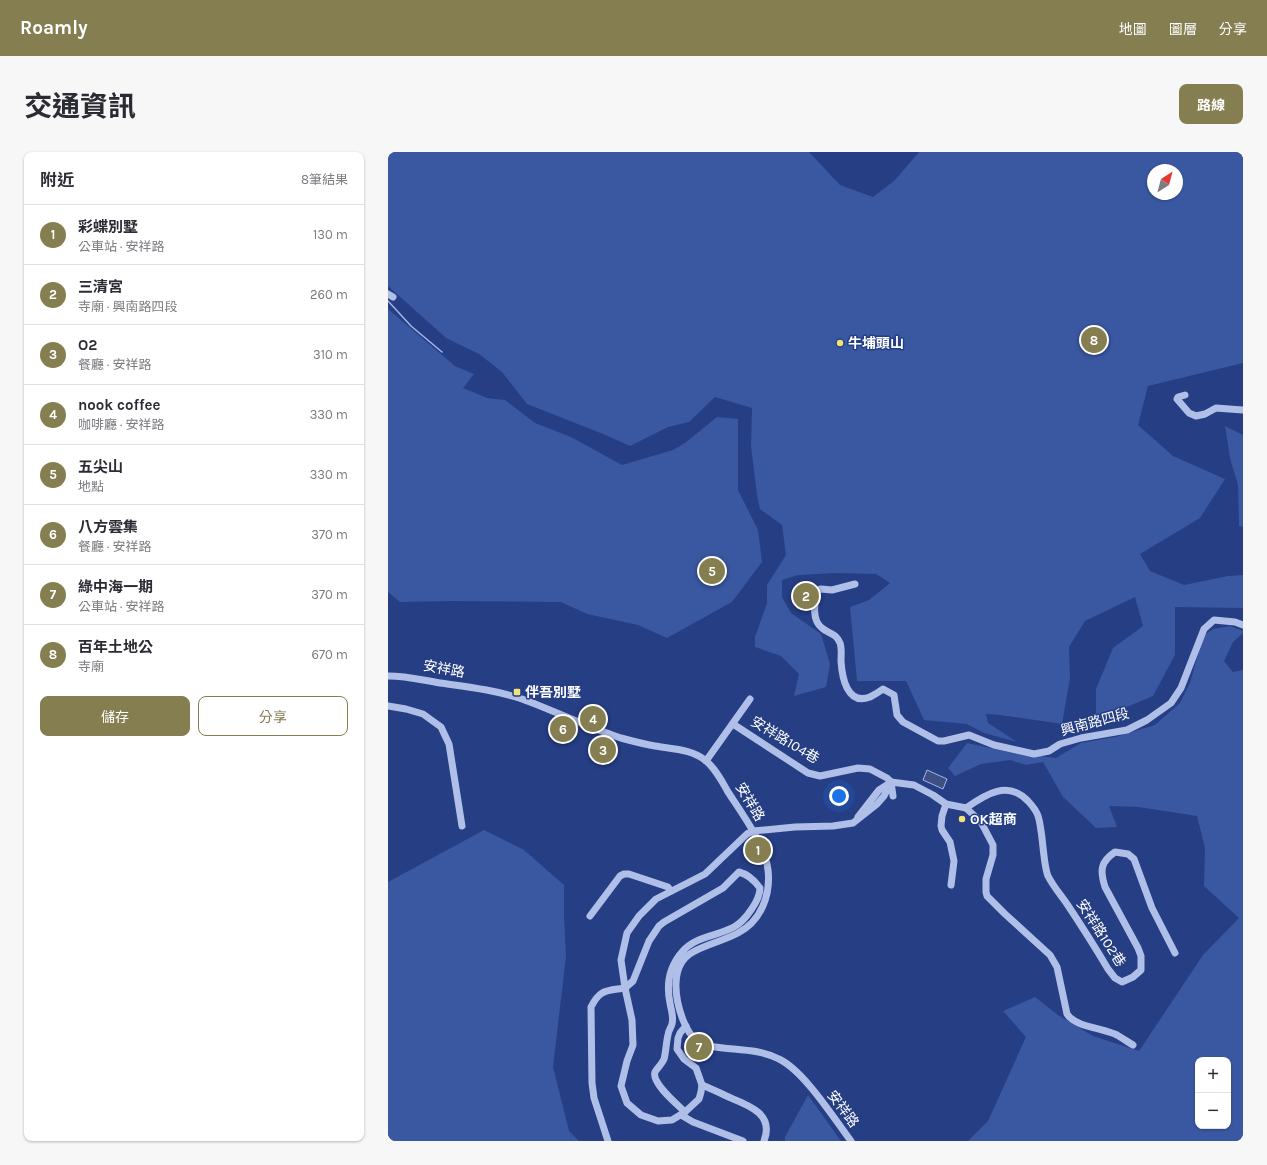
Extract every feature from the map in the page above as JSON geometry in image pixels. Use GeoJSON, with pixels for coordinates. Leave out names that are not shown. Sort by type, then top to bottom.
{"type":"FeatureCollection","features":[{"type":"Feature","properties":{"kind":"street"},"geometry":{"type":"LineString","coordinates":[[1185,395],[1178,397],[1177,400],[1189,413],[1196,416],[1205,414],[1216,408],[1243,410]]}},
{"type":"Feature","properties":{"kind":"street","name":"興南路四段"},"geometry":{"type":"LineString","coordinates":[[855,584],[832,590],[821,588],[817,590],[815,611],[816,621],[822,628],[837,636],[841,644],[841,662],[844,682],[848,691],[853,696],[862,698],[869,697],[883,690],[894,695],[897,715],[903,722],[938,741],[969,735],[994,745],[1034,754],[1049,751],[1060,744],[1081,738],[1127,730],[1147,720],[1170,703],[1181,688],[1204,629],[1214,620],[1235,622],[1243,625]]}},
{"type":"Feature","properties":{"kind":"street","name":"安祥路"},"geometry":{"type":"LineString","coordinates":[[388,676],[412,677],[492,690],[521,699],[595,729],[623,738],[652,746],[688,752],[706,760],[714,768],[761,846],[768,868],[768,890],[764,905],[752,921],[740,932],[691,952],[681,964],[677,971],[677,1004],[686,1026],[694,1038],[700,1043],[709,1046],[761,1052],[789,1064],[811,1089],[850,1141]]}},
{"type":"Feature","properties":{"kind":"street","name":"安祥路104巷"},"geometry":{"type":"LineString","coordinates":[[706,760],[750,699]]}},
{"type":"Feature","properties":{"kind":"street"},"geometry":{"type":"LineString","coordinates":[[388,706],[423,714],[441,727],[449,744],[462,826]]}},
{"type":"Feature","properties":{"kind":"street","name":"安祥路104巷"},"geometry":{"type":"LineString","coordinates":[[733,724],[808,773],[820,776],[858,768],[870,769],[887,778],[891,782]]}},
{"type":"Feature","properties":{"kind":"street"},"geometry":{"type":"LineString","coordinates":[[891,782],[893,796]]}},
{"type":"Feature","properties":{"kind":"street"},"geometry":{"type":"LineString","coordinates":[[891,782],[914,786],[933,794],[946,804],[966,808],[981,822],[993,845],[993,855],[986,879],[986,892],[1005,914],[1050,955],[1057,967],[1067,1014],[1069,1017],[1083,1025],[1117,1035],[1133,1046]]}},
{"type":"Feature","properties":{"kind":"street"},"geometry":{"type":"LineString","coordinates":[[686,1026],[678,1038],[678,1049],[684,1059],[696,1068],[702,1085],[699,1099],[683,1114],[672,1120],[658,1121],[641,1114],[627,1103],[621,1086],[627,1061],[633,1045],[632,1020],[621,960],[627,934],[639,916],[656,899],[705,874],[747,834],[753,831],[795,827],[847,825],[853,823],[884,796],[891,782]]}},
{"type":"Feature","properties":{"kind":"street","name":"安祥路102巷"},"geometry":{"type":"LineString","coordinates":[[966,808],[990,793],[1005,789],[1020,793],[1037,810],[1047,874],[1054,887],[1066,902],[1115,978],[1122,982],[1133,977],[1141,970],[1142,964],[1138,948],[1105,887],[1102,878],[1102,866],[1108,857],[1115,852],[1128,854],[1134,859],[1152,908],[1175,953]]}},
{"type":"Feature","properties":{"kind":"street"},"geometry":{"type":"LineString","coordinates":[[946,804],[942,816],[941,826],[950,842],[954,861],[951,885]]}},
{"type":"Feature","properties":{"kind":"street"},"geometry":{"type":"LineString","coordinates":[[608,1141],[594,1098],[592,1083],[591,1007],[596,997],[603,991],[625,988],[634,980],[649,941],[659,926],[718,891],[739,872],[757,884],[760,888],[758,897],[753,907],[741,922],[734,927],[693,942],[683,950],[673,965],[669,974],[668,989],[673,1017],[672,1024],[668,1034],[664,1060],[655,1073],[655,1078],[657,1083],[683,1114],[693,1122],[743,1141]]}},
{"type":"Feature","properties":{"kind":"street"},"geometry":{"type":"LineString","coordinates":[[590,916],[620,876],[624,874],[629,874],[668,887],[671,892]]}},
{"type":"Feature","properties":{"kind":"street"},"geometry":{"type":"LineString","coordinates":[[702,1085],[750,1106],[760,1113],[764,1119],[766,1127],[767,1135],[764,1141]]}},
{"type":"Feature","properties":{"kind":"shaded area"},"geometry":{"type":"Polygon","coordinates":[[[388,152],[809,152],[840,185],[873,197],[895,180],[919,152],[1243,152],[1243,363],[1148,386],[1138,425],[1173,456],[1225,479],[1200,518],[1140,554],[1150,571],[1184,585],[1228,576],[1243,575],[1243,608],[1175,607],[1175,655],[1153,696],[1096,720],[1096,689],[1113,648],[1143,626],[1135,597],[1085,621],[1069,647],[1070,678],[1062,724],[986,714],[988,723],[1017,742],[984,733],[967,724],[924,720],[906,681],[857,681],[850,607],[869,600],[890,583],[876,574],[837,573],[798,575],[782,580],[782,597],[791,613],[821,634],[830,664],[826,687],[794,696],[799,674],[781,656],[755,647],[755,637],[767,603],[767,585],[786,555],[782,525],[760,509],[751,446],[752,408],[715,397],[689,422],[668,427],[630,446],[527,404],[502,372],[479,354],[446,338],[388,286],[388,152]]]}},
{"type":"Feature","properties":{"kind":"shaded area"},"geometry":{"type":"Polygon","coordinates":[[[388,309],[455,366],[474,374],[463,388],[487,398],[505,400],[535,423],[571,437],[622,465],[673,450],[685,443],[717,417],[738,419],[738,490],[758,530],[762,562],[732,602],[667,638],[638,625],[587,614],[561,602],[400,602],[388,592],[388,309]]]}},
{"type":"Feature","properties":{"kind":"shaded area"},"geometry":{"type":"Polygon","coordinates":[[[1225,426],[1243,435],[1243,527],[1239,526],[1238,485],[1230,458],[1225,426]]]}},
{"type":"Feature","properties":{"kind":"shaded area"},"geometry":{"type":"Polygon","coordinates":[[[1230,626],[1243,631],[1243,633],[1233,642],[1224,661],[1233,672],[1243,670],[1243,1141],[968,1141],[988,1121],[1026,1037],[1003,1011],[1035,997],[1058,1015],[1093,1036],[1139,1051],[1203,955],[1239,918],[1204,886],[1205,848],[1197,816],[1138,807],[1109,806],[1117,827],[1096,828],[1063,797],[1043,762],[1026,765],[1010,760],[981,764],[955,776],[948,768],[967,743],[1008,752],[1056,758],[1081,743],[1115,737],[1155,725],[1180,703],[1190,683],[1203,636],[1213,629],[1230,626]]]}},
{"type":"Feature","properties":{"kind":"shaded area"},"geometry":{"type":"Polygon","coordinates":[[[927,770],[947,779],[943,789],[923,780],[927,770]]]}},
{"type":"Feature","properties":{"kind":"shaded area"},"geometry":{"type":"Polygon","coordinates":[[[484,830],[524,850],[564,885],[566,957],[553,1067],[569,1131],[579,1141],[388,1141],[388,882],[484,830]]]}},
{"type":"Feature","properties":{"kind":"shaded area"},"geometry":{"type":"Polygon","coordinates":[[[808,1095],[841,1141],[785,1141],[785,1137],[808,1095]]]}},
{"type":"Feature","properties":{"kind":"waterway"},"geometry":{"type":"LineString","coordinates":[[388,301],[411,326],[442,352]]}},
{"type":"Feature","properties":{"kind":"place","name":"百年土地公"},"geometry":{"type":"Point","coordinates":[1094,340]}},
{"type":"Feature","properties":{"kind":"place","name":"牛埔頭山"},"geometry":{"type":"Point","coordinates":[840,343]}},
{"type":"Feature","properties":{"kind":"place","name":"五尖山"},"geometry":{"type":"Point","coordinates":[712,571]}},
{"type":"Feature","properties":{"kind":"place","name":"三清宮"},"geometry":{"type":"Point","coordinates":[806,596]}},
{"type":"Feature","properties":{"kind":"place","name":"伴吾別墅"},"geometry":{"type":"Point","coordinates":[517,692]}},
{"type":"Feature","properties":{"kind":"place","name":"nook coffee"},"geometry":{"type":"Point","coordinates":[593,719]}},
{"type":"Feature","properties":{"kind":"place","name":"八方雲集"},"geometry":{"type":"Point","coordinates":[563,729]}},
{"type":"Feature","properties":{"kind":"place","name":"O2"},"geometry":{"type":"Point","coordinates":[603,750]}},
{"type":"Feature","properties":{"kind":"place","name":"OK超商"},"geometry":{"type":"Point","coordinates":[962,819]}},
{"type":"Feature","properties":{"kind":"place","name":"彩蝶別墅"},"geometry":{"type":"Point","coordinates":[758,850]}},
{"type":"Feature","properties":{"kind":"place","name":"綠中海一期"},"geometry":{"type":"Point","coordinates":[699,1047]}}]}
